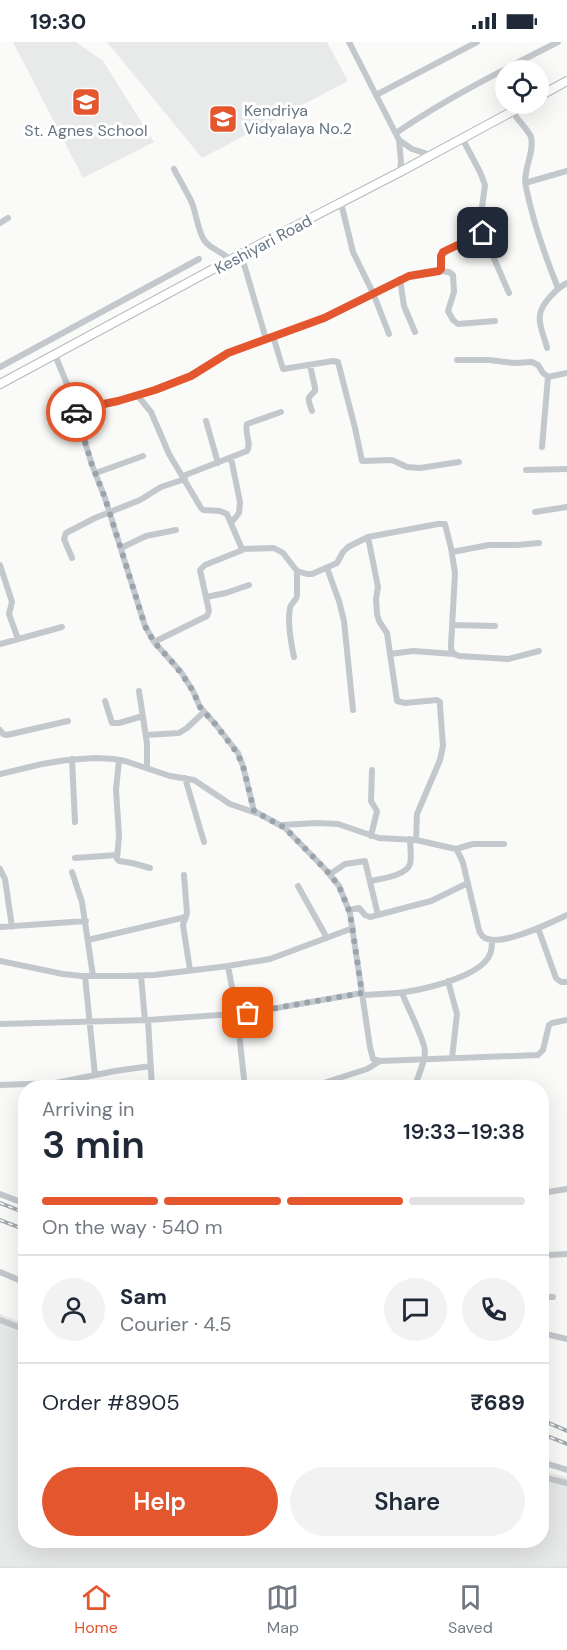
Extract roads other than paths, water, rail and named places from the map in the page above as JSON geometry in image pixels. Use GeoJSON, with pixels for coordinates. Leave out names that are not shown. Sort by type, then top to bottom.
{"type":"FeatureCollection","features":[{"type":"Feature","properties":{"kind":"main road"},"geometry":{"type":"LineString","coordinates":[[549,91],[566,83]]}},
{"type":"Feature","properties":{"kind":"main road","name":"Keshiyari Road"},"geometry":{"type":"LineString","coordinates":[[0,384],[506,114]]}},
{"type":"Feature","properties":{"kind":"street"},"geometry":{"type":"LineString","coordinates":[[349,42],[399,140],[400,172]]}},
{"type":"Feature","properties":{"kind":"street"},"geometry":{"type":"LineString","coordinates":[[376,95],[477,42]]}},
{"type":"Feature","properties":{"kind":"street"},"geometry":{"type":"LineString","coordinates":[[396,133],[421,115],[466,89],[558,42]]}},
{"type":"Feature","properties":{"kind":"street"},"geometry":{"type":"LineString","coordinates":[[514,114],[531,137],[525,183],[544,252],[558,288]]}},
{"type":"Feature","properties":{"kind":"street"},"geometry":{"type":"LineString","coordinates":[[462,138],[485,185],[482,207],[485,230],[483,233],[509,292]]}},
{"type":"Feature","properties":{"kind":"street"},"geometry":{"type":"LineString","coordinates":[[399,140],[417,152],[430,155]]}},
{"type":"Feature","properties":{"kind":"street"},"geometry":{"type":"LineString","coordinates":[[174,169],[192,205],[198,227],[205,240],[212,248],[225,254],[230,260]]}},
{"type":"Feature","properties":{"kind":"street"},"geometry":{"type":"LineString","coordinates":[[525,183],[567,171]]}},
{"type":"Feature","properties":{"kind":"street"},"geometry":{"type":"LineString","coordinates":[[341,203],[353,252],[373,293],[389,334]]}},
{"type":"Feature","properties":{"kind":"street"},"geometry":{"type":"LineString","coordinates":[[0,223],[8,218]]}},
{"type":"Feature","properties":{"kind":"street"},"geometry":{"type":"LineString","coordinates":[[439,271],[443,252],[483,233]]}},
{"type":"Feature","properties":{"kind":"street"},"geometry":{"type":"LineString","coordinates":[[241,254],[269,337],[284,369],[338,362],[362,461],[392,460],[407,467],[420,468],[459,462]]}},
{"type":"Feature","properties":{"kind":"street"},"geometry":{"type":"LineString","coordinates":[[0,367],[199,259]]}},
{"type":"Feature","properties":{"kind":"street"},"geometry":{"type":"LineString","coordinates":[[75,410],[138,396],[191,376],[228,353],[324,318],[400,279],[419,273],[439,271],[451,273],[454,292],[448,311],[455,323],[495,321]]}},
{"type":"Feature","properties":{"kind":"street"},"geometry":{"type":"LineString","coordinates":[[400,279],[402,302],[415,332]]}},
{"type":"Feature","properties":{"kind":"street"},"geometry":{"type":"LineString","coordinates":[[547,348],[540,315],[558,288],[567,283]]}},
{"type":"Feature","properties":{"kind":"street"},"geometry":{"type":"LineString","coordinates":[[55,355],[110,512],[145,626],[154,642],[181,672],[198,705],[237,753],[256,813]]}},
{"type":"Feature","properties":{"kind":"street"},"geometry":{"type":"LineString","coordinates":[[456,360],[532,362],[536,363],[548,376],[567,373]]}},
{"type":"Feature","properties":{"kind":"street"},"geometry":{"type":"LineString","coordinates":[[310,365],[315,388],[308,398],[312,411]]}},
{"type":"Feature","properties":{"kind":"street"},"geometry":{"type":"LineString","coordinates":[[542,447],[548,376]]}},
{"type":"Feature","properties":{"kind":"street"},"geometry":{"type":"LineString","coordinates":[[138,396],[151,412],[170,454],[201,508],[227,514],[240,546],[245,549]]}},
{"type":"Feature","properties":{"kind":"street"},"geometry":{"type":"LineString","coordinates":[[72,558],[64,538],[66,533],[140,500],[161,487],[249,449],[247,424],[281,412]]}},
{"type":"Feature","properties":{"kind":"street"},"geometry":{"type":"LineString","coordinates":[[206,421],[218,463]]}},
{"type":"Feature","properties":{"kind":"street"},"geometry":{"type":"LineString","coordinates":[[96,473],[143,456]]}},
{"type":"Feature","properties":{"kind":"street"},"geometry":{"type":"LineString","coordinates":[[231,458],[240,502],[238,513],[231,523]]}},
{"type":"Feature","properties":{"kind":"street"},"geometry":{"type":"LineString","coordinates":[[526,470],[567,468]]}},
{"type":"Feature","properties":{"kind":"street"},"geometry":{"type":"LineString","coordinates":[[535,512],[567,507]]}},
{"type":"Feature","properties":{"kind":"street"},"geometry":{"type":"LineString","coordinates":[[154,642],[207,616],[209,611],[199,573],[202,567],[245,549],[274,548],[283,553],[297,571],[312,574],[337,563],[348,547],[368,537],[442,523],[447,527],[455,582],[451,646],[454,654]]}},
{"type":"Feature","properties":{"kind":"street"},"geometry":{"type":"LineString","coordinates":[[121,548],[146,536],[176,530]]}},
{"type":"Feature","properties":{"kind":"street"},"geometry":{"type":"LineString","coordinates":[[368,537],[378,587],[377,614],[387,633],[397,701],[405,703],[433,700],[440,702],[443,746],[441,757],[417,814],[408,868],[397,874],[370,881]]}},
{"type":"Feature","properties":{"kind":"street"},"geometry":{"type":"LineString","coordinates":[[452,552],[489,545],[539,543]]}},
{"type":"Feature","properties":{"kind":"street"},"geometry":{"type":"LineString","coordinates":[[0,565],[12,602],[9,614],[18,639]]}},
{"type":"Feature","properties":{"kind":"street"},"geometry":{"type":"LineString","coordinates":[[327,568],[345,621],[354,710]]}},
{"type":"Feature","properties":{"kind":"street"},"geometry":{"type":"LineString","coordinates":[[294,657],[290,637],[290,606],[297,599],[297,571]]}},
{"type":"Feature","properties":{"kind":"street"},"geometry":{"type":"LineString","coordinates":[[206,597],[249,585]]}},
{"type":"Feature","properties":{"kind":"street"},"geometry":{"type":"LineString","coordinates":[[453,625],[495,626]]}},
{"type":"Feature","properties":{"kind":"street"},"geometry":{"type":"LineString","coordinates":[[0,644],[62,627]]}},
{"type":"Feature","properties":{"kind":"street"},"geometry":{"type":"LineString","coordinates":[[390,654],[413,651],[508,659],[539,651]]}},
{"type":"Feature","properties":{"kind":"street"},"geometry":{"type":"LineString","coordinates":[[139,691],[146,735],[147,768]]}},
{"type":"Feature","properties":{"kind":"street"},"geometry":{"type":"LineString","coordinates":[[105,701],[112,723],[143,716]]}},
{"type":"Feature","properties":{"kind":"street"},"geometry":{"type":"LineString","coordinates":[[146,735],[179,733],[204,712]]}},
{"type":"Feature","properties":{"kind":"street"},"geometry":{"type":"LineString","coordinates":[[0,730],[3,734],[12,735],[68,721]]}},
{"type":"Feature","properties":{"kind":"street"},"geometry":{"type":"LineString","coordinates":[[72,759],[75,822]]}},
{"type":"Feature","properties":{"kind":"street"},"geometry":{"type":"LineString","coordinates":[[0,774],[72,759],[119,760],[201,784],[238,808],[256,813],[281,825],[330,874],[339,886],[349,910],[372,1056],[376,1060],[538,1055],[543,1050],[549,1025],[567,1020]]}},
{"type":"Feature","properties":{"kind":"street"},"geometry":{"type":"LineString","coordinates":[[119,760],[116,790],[117,855],[119,861],[150,868]]}},
{"type":"Feature","properties":{"kind":"street"},"geometry":{"type":"LineString","coordinates":[[371,836],[377,811],[371,801],[372,770]]}},
{"type":"Feature","properties":{"kind":"street"},"geometry":{"type":"LineString","coordinates":[[185,778],[204,842]]}},
{"type":"Feature","properties":{"kind":"street"},"geometry":{"type":"LineString","coordinates":[[281,825],[329,823],[371,836],[413,840],[456,849],[472,844],[504,844]]}},
{"type":"Feature","properties":{"kind":"street"},"geometry":{"type":"LineString","coordinates":[[456,849],[460,856],[480,932],[485,938],[492,940],[530,932],[567,915]]}},
{"type":"Feature","properties":{"kind":"street"},"geometry":{"type":"LineString","coordinates":[[75,858],[117,855]]}},
{"type":"Feature","properties":{"kind":"street"},"geometry":{"type":"LineString","coordinates":[[330,874],[345,864],[363,861],[366,863],[378,915]]}},
{"type":"Feature","properties":{"kind":"street"},"geometry":{"type":"LineString","coordinates":[[0,869],[5,879],[12,927]]}},
{"type":"Feature","properties":{"kind":"street"},"geometry":{"type":"LineString","coordinates":[[72,872],[86,921],[93,976]]}},
{"type":"Feature","properties":{"kind":"street"},"geometry":{"type":"LineString","coordinates":[[183,875],[187,913],[183,925],[190,970]]}},
{"type":"Feature","properties":{"kind":"street"},"geometry":{"type":"LineString","coordinates":[[349,910],[359,908],[368,916],[378,915],[431,901],[468,884]]}},
{"type":"Feature","properties":{"kind":"street"},"geometry":{"type":"LineString","coordinates":[[298,886],[327,938]]}},
{"type":"Feature","properties":{"kind":"street"},"geometry":{"type":"LineString","coordinates":[[88,940],[186,917]]}},
{"type":"Feature","properties":{"kind":"street"},"geometry":{"type":"LineString","coordinates":[[0,927],[86,921]]}},
{"type":"Feature","properties":{"kind":"street"},"geometry":{"type":"LineString","coordinates":[[0,961],[63,974],[141,976],[228,966],[278,956],[353,928]]}},
{"type":"Feature","properties":{"kind":"street"},"geometry":{"type":"LineString","coordinates":[[538,928],[556,978],[561,982],[567,982]]}},
{"type":"Feature","properties":{"kind":"street"},"geometry":{"type":"LineString","coordinates":[[0,1024],[146,1020],[237,1014],[273,1010],[326,998],[402,993],[448,981],[470,972],[487,960],[491,952],[492,940]]}},
{"type":"Feature","properties":{"kind":"street"},"geometry":{"type":"LineString","coordinates":[[228,966],[237,1014],[244,1080]]}},
{"type":"Feature","properties":{"kind":"street"},"geometry":{"type":"LineString","coordinates":[[85,976],[95,1075]]}},
{"type":"Feature","properties":{"kind":"street"},"geometry":{"type":"LineString","coordinates":[[141,976],[152,1080]]}},
{"type":"Feature","properties":{"kind":"street"},"geometry":{"type":"LineString","coordinates":[[448,981],[457,1014],[452,1058]]}},
{"type":"Feature","properties":{"kind":"street"},"geometry":{"type":"LineString","coordinates":[[402,993],[424,1046],[423,1059],[416,1080]]}},
{"type":"Feature","properties":{"kind":"street"},"geometry":{"type":"LineString","coordinates":[[340,1080],[380,1061]]}},
{"type":"Feature","properties":{"kind":"street"},"geometry":{"type":"LineString","coordinates":[[71,1080],[151,1066]]}},
{"type":"Feature","properties":{"kind":"street"},"geometry":{"type":"LineString","coordinates":[[0,1084],[18,1084]]}},
{"type":"Feature","properties":{"kind":"street"},"geometry":{"type":"LineString","coordinates":[[549,1192],[567,1189]]}},
{"type":"Feature","properties":{"kind":"street"},"geometry":{"type":"LineString","coordinates":[[0,1194],[18,1201]]}},
{"type":"Feature","properties":{"kind":"street"},"geometry":{"type":"LineString","coordinates":[[549,1255],[567,1254]]}},
{"type":"Feature","properties":{"kind":"street"},"geometry":{"type":"LineString","coordinates":[[0,1272],[18,1280]]}},
{"type":"Feature","properties":{"kind":"street"},"geometry":{"type":"LineString","coordinates":[[549,1297],[553,1297]]}},
{"type":"Feature","properties":{"kind":"street"},"geometry":{"type":"LineString","coordinates":[[0,1320],[18,1327]]}},
{"type":"Feature","properties":{"kind":"street"},"geometry":{"type":"LineString","coordinates":[[549,1335],[567,1339]]}},
{"type":"Feature","properties":{"kind":"street"},"geometry":{"type":"LineString","coordinates":[[549,1464],[567,1470]]}},
{"type":"Feature","properties":{"kind":"street"},"geometry":{"type":"LineString","coordinates":[[549,1479],[567,1483]]}},
{"type":"Feature","properties":{"kind":"railway"},"geometry":{"type":"LineString","coordinates":[[0,1203],[18,1210]]}},
{"type":"Feature","properties":{"kind":"railway"},"geometry":{"type":"LineString","coordinates":[[0,1220],[18,1227]]}},
{"type":"Feature","properties":{"kind":"railway"},"geometry":{"type":"LineString","coordinates":[[549,1423],[567,1431]]}},
{"type":"Feature","properties":{"kind":"railway"},"geometry":{"type":"LineString","coordinates":[[549,1437],[567,1444]]}},
{"type":"Feature","properties":{"kind":"place","name":"St. Agnes School"},"geometry":{"type":"Point","coordinates":[86,102]}},
{"type":"Feature","properties":{"kind":"place","name":"Kendriya Vidyalaya No.2"},"geometry":{"type":"Point","coordinates":[223,119]}}]}
